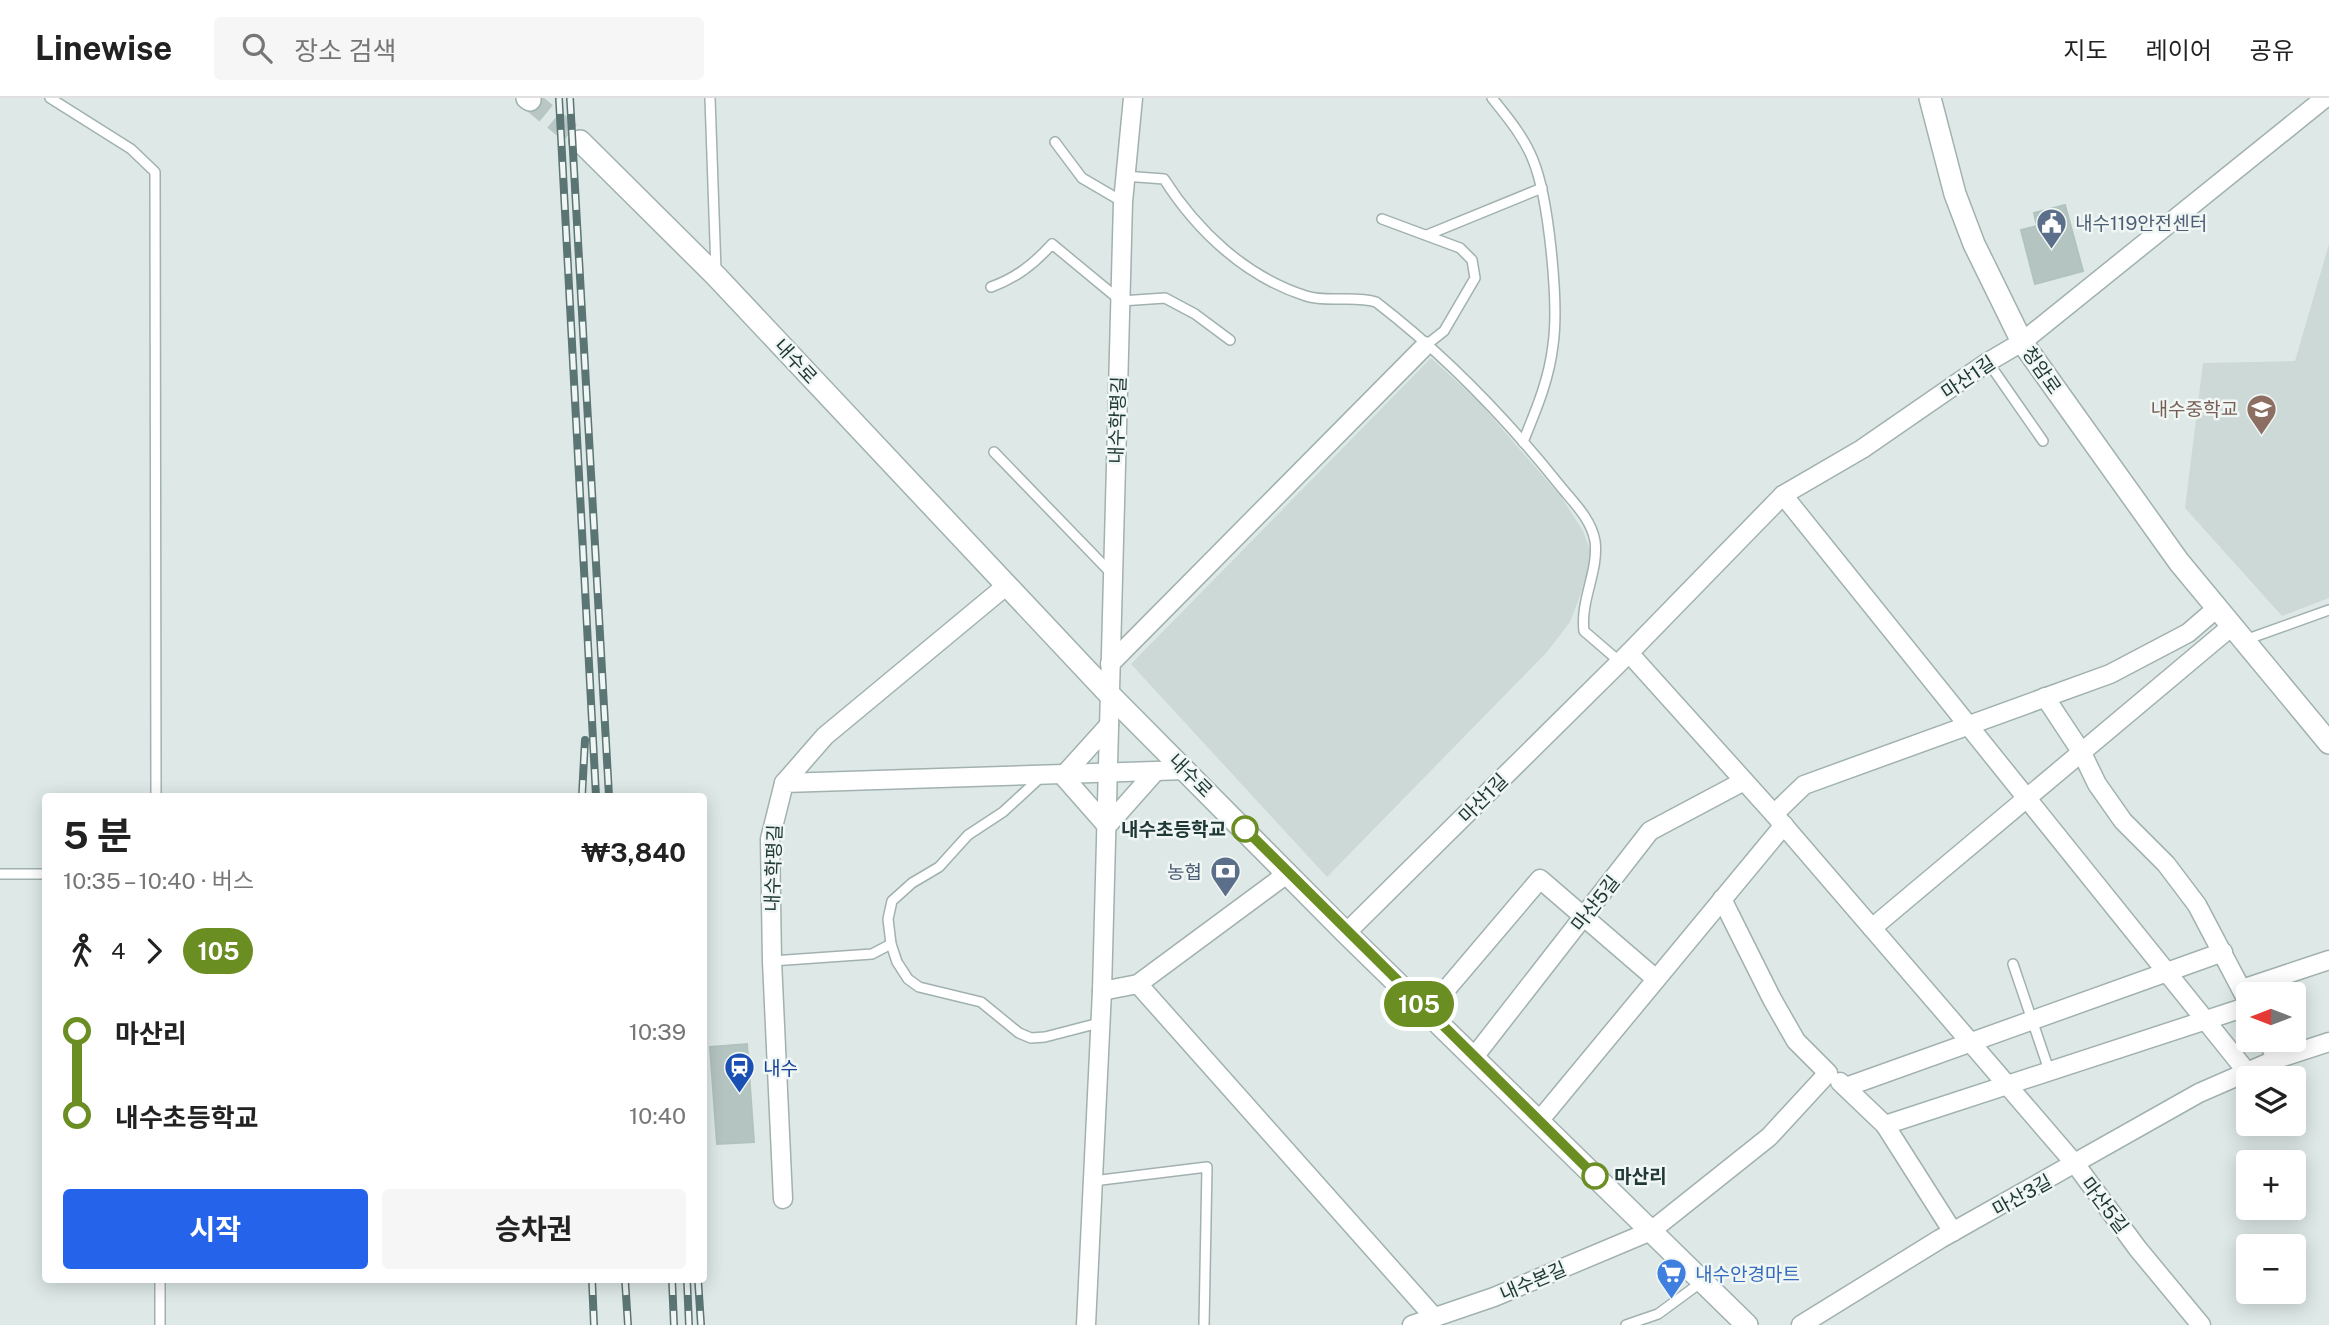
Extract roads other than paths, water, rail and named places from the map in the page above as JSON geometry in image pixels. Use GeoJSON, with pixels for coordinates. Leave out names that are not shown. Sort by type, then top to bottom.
{"type":"FeatureCollection","features":[{"type":"Feature","properties":{"kind":"street","name":"내수학평길"},"geometry":{"type":"LineString","coordinates":[[1086,1325],[1102,991],[1123,202],[1133,98]]}},
{"type":"Feature","properties":{"kind":"street","name":"청암로"},"geometry":{"type":"LineString","coordinates":[[1930,98],[1955,194],[1974,244],[2022,342],[2179,562],[2329,743]]}},
{"type":"Feature","properties":{"kind":"street","name":"마산1길"},"geometry":{"type":"LineString","coordinates":[[1346,933],[1625,658],[1783,495],[1862,449],[1988,362],[2022,342],[2325,98]]}},
{"type":"Feature","properties":{"kind":"street","name":"내수로"},"geometry":{"type":"LineString","coordinates":[[580,141],[716,276],[1109,694],[1346,933],[1747,1325]]}},
{"type":"Feature","properties":{"kind":"street"},"geometry":{"type":"LineString","coordinates":[[1110,664],[1425,346]]}},
{"type":"Feature","properties":{"kind":"street"},"geometry":{"type":"LineString","coordinates":[[1783,495],[1966,726],[2242,1066]]}},
{"type":"Feature","properties":{"kind":"street"},"geometry":{"type":"LineString","coordinates":[[783,783],[825,736],[1007,585]]}},
{"type":"Feature","properties":{"kind":"street"},"geometry":{"type":"LineString","coordinates":[[1539,1121],[1722,899],[1804,785],[2110,674],[2188,634],[2217,608]]}},
{"type":"Feature","properties":{"kind":"street"},"geometry":{"type":"LineString","coordinates":[[1872,928],[2082,753],[2238,633]]}},
{"type":"Feature","properties":{"kind":"street","name":"마산5길"},"geometry":{"type":"LineString","coordinates":[[1625,658],[1779,820],[2076,1165],[2138,1249],[2201,1325]]}},
{"type":"Feature","properties":{"kind":"street"},"geometry":{"type":"LineString","coordinates":[[2045,697],[2082,753],[2097,784],[2123,821],[2166,864],[2197,905],[2238,982]]}},
{"type":"Feature","properties":{"kind":"street"},"geometry":{"type":"LineString","coordinates":[[1063,776],[1109,724]]}},
{"type":"Feature","properties":{"kind":"street"},"geometry":{"type":"LineString","coordinates":[[783,783],[1186,770]]}},
{"type":"Feature","properties":{"kind":"street"},"geometry":{"type":"LineString","coordinates":[[1063,776],[1107,826],[1155,772]]}},
{"type":"Feature","properties":{"kind":"street","name":"마산5길"},"geometry":{"type":"LineString","coordinates":[[1474,1057],[1650,831],[1744,781]]}},
{"type":"Feature","properties":{"kind":"street","name":"내수학평길"},"geometry":{"type":"LineString","coordinates":[[782,1199],[770,839],[783,783]]}},
{"type":"Feature","properties":{"kind":"street"},"geometry":{"type":"LineString","coordinates":[[1102,991],[1138,984],[1288,873]]}},
{"type":"Feature","properties":{"kind":"street"},"geometry":{"type":"LineString","coordinates":[[1427,1012],[1540,878],[1656,979]]}},
{"type":"Feature","properties":{"kind":"street"},"geometry":{"type":"LineString","coordinates":[[1722,899],[1796,1041],[1885,1125],[1953,1232]]}},
{"type":"Feature","properties":{"kind":"street"},"geometry":{"type":"LineString","coordinates":[[1846,1087],[2223,951]]}},
{"type":"Feature","properties":{"kind":"street"},"geometry":{"type":"LineString","coordinates":[[2283,982],[2329,960]]}},
{"type":"Feature","properties":{"kind":"street"},"geometry":{"type":"LineString","coordinates":[[1138,984],[1434,1317]]}},
{"type":"Feature","properties":{"kind":"street"},"geometry":{"type":"LineString","coordinates":[[1885,1125],[2207,1021],[2236,1005]]}},
{"type":"Feature","properties":{"kind":"street","name":"마산3길"},"geometry":{"type":"LineString","coordinates":[[2261,1066],[2329,1042]]}},
{"type":"Feature","properties":{"kind":"street"},"geometry":{"type":"LineString","coordinates":[[2273,1052],[2277,1059]]}},
{"type":"Feature","properties":{"kind":"street"},"geometry":{"type":"LineString","coordinates":[[1651,1231],[1769,1137],[1828,1073]]}},
{"type":"Feature","properties":{"kind":"street","name":"마산3길"},"geometry":{"type":"LineString","coordinates":[[1801,1325],[1953,1232],[2076,1165],[2199,1093],[2236,1077]]}},
{"type":"Feature","properties":{"kind":"street","name":"내수본길"},"geometry":{"type":"LineString","coordinates":[[1412,1325],[1494,1297],[1651,1231]]}},
{"type":"Feature","properties":{"kind":"lane"},"geometry":{"type":"LineString","coordinates":[[50,98],[131,149],[155,172],[156,793]]}},
{"type":"Feature","properties":{"kind":"lane"},"geometry":{"type":"LineString","coordinates":[[710,98],[716,276]]}},
{"type":"Feature","properties":{"kind":"lane"},"geometry":{"type":"LineString","coordinates":[[1492,98],[1521,135],[1542,188],[1548,221],[1554,343],[1544,392],[1524,442]]}},
{"type":"Feature","properties":{"kind":"lane"},"geometry":{"type":"LineString","coordinates":[[1055,142],[1082,178],[1123,202]]}},
{"type":"Feature","properties":{"kind":"lane"},"geometry":{"type":"LineString","coordinates":[[1124,176],[1164,179],[1183,209],[1216,245],[1273,281],[1308,297],[1361,297],[1376,302],[1425,346],[1456,369],[1524,442],[1589,523],[1595,542],[1582,614],[1584,631],[1625,658]]}},
{"type":"Feature","properties":{"kind":"lane"},"geometry":{"type":"LineString","coordinates":[[1427,235],[1542,188]]}},
{"type":"Feature","properties":{"kind":"lane"},"geometry":{"type":"LineString","coordinates":[[1382,219],[1460,248],[1472,260],[1475,278],[1444,331],[1425,346]]}},
{"type":"Feature","properties":{"kind":"lane"},"geometry":{"type":"LineString","coordinates":[[991,287],[1010,280],[1036,262],[1052,244],[1121,301],[1165,298],[1195,314],[1230,340]]}},
{"type":"Feature","properties":{"kind":"lane"},"geometry":{"type":"LineString","coordinates":[[1988,362],[2043,441]]}},
{"type":"Feature","properties":{"kind":"lane"},"geometry":{"type":"LineString","coordinates":[[995,452],[1112,574]]}},
{"type":"Feature","properties":{"kind":"lane"},"geometry":{"type":"LineString","coordinates":[[2238,633],[2329,610]]}},
{"type":"Feature","properties":{"kind":"lane"},"geometry":{"type":"LineString","coordinates":[[1042,776],[1003,812],[968,835],[939,867],[912,883],[892,901],[888,919],[891,944],[897,962],[913,983],[981,1002],[1019,1033],[1031,1038],[1099,1023]]}},
{"type":"Feature","properties":{"kind":"lane"},"geometry":{"type":"LineString","coordinates":[[0,874],[42,874]]}},
{"type":"Feature","properties":{"kind":"lane"},"geometry":{"type":"LineString","coordinates":[[772,961],[872,954],[891,944]]}},
{"type":"Feature","properties":{"kind":"lane"},"geometry":{"type":"LineString","coordinates":[[2013,964],[2050,1073]]}},
{"type":"Feature","properties":{"kind":"lane"},"geometry":{"type":"LineString","coordinates":[[1093,1181],[1207,1167],[1204,1325]]}},
{"type":"Feature","properties":{"kind":"lane"},"geometry":{"type":"LineString","coordinates":[[1626,1325],[1658,1314],[1703,1281]]}},
{"type":"Feature","properties":{"kind":"lane"},"geometry":{"type":"LineString","coordinates":[[160,1283],[160,1325]]}},
{"type":"Feature","properties":{"kind":"tunnel"},"geometry":{"type":"LineString","coordinates":[[530,100],[580,141]]}},
{"type":"Feature","properties":{"kind":"railway"},"geometry":{"type":"LineString","coordinates":[[559,98],[596,793]]}},
{"type":"Feature","properties":{"kind":"railway"},"geometry":{"type":"LineString","coordinates":[[570,98],[609,793]]}},
{"type":"Feature","properties":{"kind":"railway"},"geometry":{"type":"LineString","coordinates":[[582,793],[585,740]]}},
{"type":"Feature","properties":{"kind":"railway"},"geometry":{"type":"LineString","coordinates":[[592,1283],[594,1325]]}},
{"type":"Feature","properties":{"kind":"railway"},"geometry":{"type":"LineString","coordinates":[[625,1283],[628,1325]]}},
{"type":"Feature","properties":{"kind":"railway"},"geometry":{"type":"LineString","coordinates":[[672,1283],[674,1325]]}},
{"type":"Feature","properties":{"kind":"railway"},"geometry":{"type":"LineString","coordinates":[[687,1283],[689,1325]]}},
{"type":"Feature","properties":{"kind":"railway"},"geometry":{"type":"LineString","coordinates":[[698,1283],[701,1325]]}},
{"type":"Feature","properties":{"kind":"place","name":"내수119안전센터"},"geometry":{"type":"Point","coordinates":[2052,250]}},
{"type":"Feature","properties":{"kind":"place","name":"내수중학교"},"geometry":{"type":"Point","coordinates":[2261,436]}},
{"type":"Feature","properties":{"kind":"place","name":"내수초등학교"},"geometry":{"type":"Point","coordinates":[1245,829]}},
{"type":"Feature","properties":{"kind":"place","name":"농협"},"geometry":{"type":"Point","coordinates":[1225,899]}},
{"type":"Feature","properties":{"kind":"place","name":"내수"},"geometry":{"type":"Point","coordinates":[740,1095]}},
{"type":"Feature","properties":{"kind":"place","name":"마산리"},"geometry":{"type":"Point","coordinates":[1595,1176]}},
{"type":"Feature","properties":{"kind":"place","name":"내수안경마트"},"geometry":{"type":"Point","coordinates":[1672,1301]}}]}
